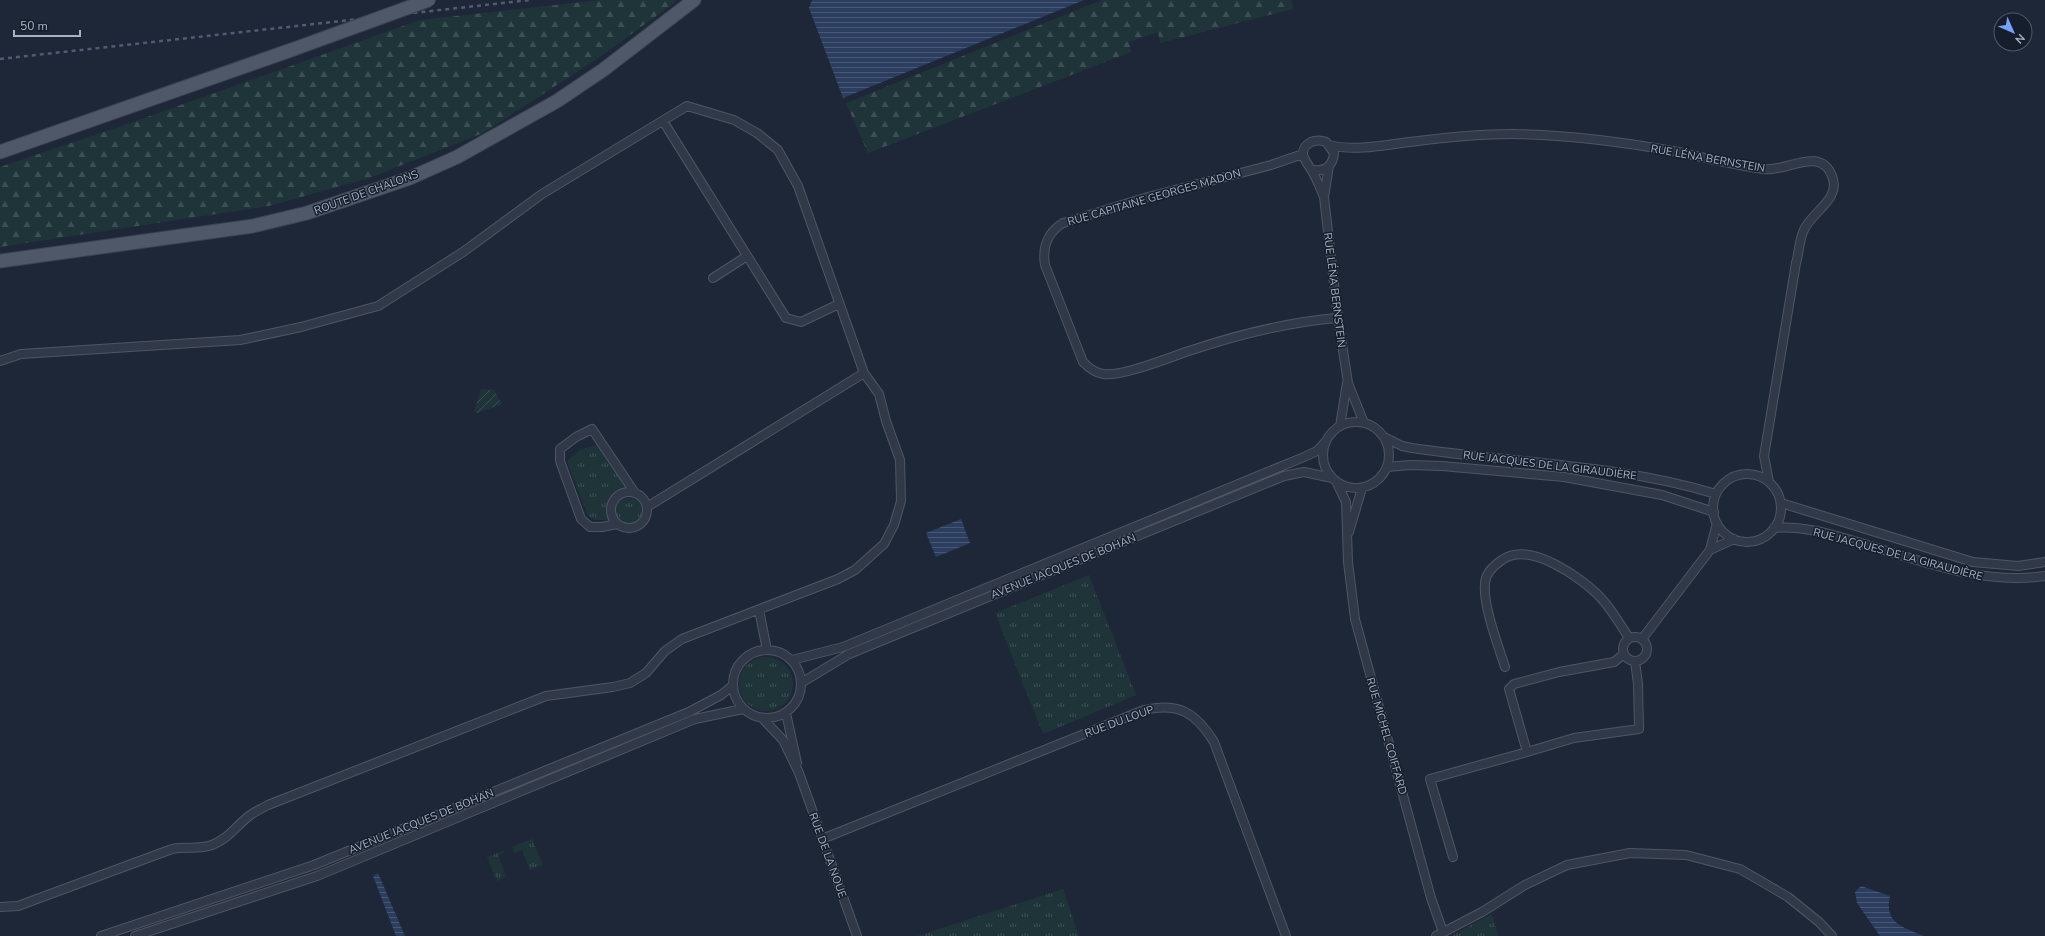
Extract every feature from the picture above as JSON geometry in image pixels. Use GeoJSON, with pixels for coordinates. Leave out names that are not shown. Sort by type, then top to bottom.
{"type":"FeatureCollection","features":[{"type":"Feature","properties":{"kind":"main road"},"geometry":{"type":"LineString","coordinates":[[0,152],[429,0]]}},
{"type":"Feature","properties":{"kind":"main road","name":"ROUTE DE CHALONS"},"geometry":{"type":"LineString","coordinates":[[0,261],[253,226],[307,213],[410,178],[457,157],[558,101],[603,70],[690,3]]}},
{"type":"Feature","properties":{"kind":"street"},"geometry":{"type":"LineString","coordinates":[[0,361],[21,354],[240,340],[301,327],[378,306],[463,252],[542,194],[688,106],[734,120],[758,132],[778,150],[798,186],[864,373],[879,394],[886,421],[900,460],[901,501],[894,525],[884,544],[855,570],[838,579],[673,644],[646,673],[630,683],[613,687],[546,696],[268,805],[248,816],[229,835],[213,845],[205,847],[182,847],[172,849],[18,906],[0,906]]}},
{"type":"Feature","properties":{"kind":"street"},"geometry":{"type":"LineString","coordinates":[[663,121],[786,318],[801,322],[839,304]]}},
{"type":"Feature","properties":{"kind":"street","name":"RUE LÉNA BERNSTEIN"},"geometry":{"type":"LineString","coordinates":[[1329,144],[1342,148],[1359,148],[1447,137],[1513,134],[1619,142],[1765,170],[1792,166],[1805,160],[1814,160],[1822,164],[1831,174],[1834,181],[1834,190],[1829,199],[1812,216],[1803,232],[1796,262],[1764,456],[1769,482]]}},
{"type":"Feature","properties":{"kind":"street"},"geometry":{"type":"LineString","coordinates":[[1313,141],[1322,141],[1329,144],[1332,148],[1334,158],[1329,166],[1320,171],[1311,169],[1304,162],[1303,154],[1305,148],[1313,141]]}},
{"type":"Feature","properties":{"kind":"street","name":"RUE CAPITAINE GEORGES MADON"},"geometry":{"type":"LineString","coordinates":[[1303,154],[1270,165],[1148,197],[1063,223],[1056,228],[1046,240],[1044,256],[1046,265],[1083,362],[1089,368],[1104,374],[1124,372],[1190,350],[1260,331],[1318,319],[1338,318]]}},
{"type":"Feature","properties":{"kind":"street","name":"RUE LÉNA BERNSTEIN"},"geometry":{"type":"LineString","coordinates":[[1329,166],[1324,197],[1338,318],[1348,382]]}},
{"type":"Feature","properties":{"kind":"street","name":"RUE LÉNA BERNSTEIN"},"geometry":{"type":"LineString","coordinates":[[1311,169],[1324,197]]}},
{"type":"Feature","properties":{"kind":"street"},"geometry":{"type":"LineString","coordinates":[[713,278],[747,256]]}},
{"type":"Feature","properties":{"kind":"street"},"geometry":{"type":"LineString","coordinates":[[647,507],[864,373]]}},
{"type":"Feature","properties":{"kind":"street"},"geometry":{"type":"LineString","coordinates":[[1348,382],[1364,423]]}},
{"type":"Feature","properties":{"kind":"street"},"geometry":{"type":"LineString","coordinates":[[1340,426],[1348,382]]}},
{"type":"Feature","properties":{"kind":"street"},"geometry":{"type":"LineString","coordinates":[[1356,422],[1364,423],[1372,426],[1384,437],[1388,447],[1389,457],[1387,467],[1381,477],[1373,484],[1362,488],[1354,488],[1335,481],[1326,470],[1323,461],[1323,451],[1326,441],[1340,426],[1356,422]]}},
{"type":"Feature","properties":{"kind":"street"},"geometry":{"type":"LineString","coordinates":[[617,524],[602,528],[590,528],[581,519],[560,462],[560,449],[576,437],[592,429],[635,493],[643,498],[647,507],[645,519],[637,527],[625,528],[617,524],[611,513],[613,501],[622,493],[635,493]]}},
{"type":"Feature","properties":{"kind":"street","name":"RUE JACQUES DE LA GIRAUDIÈRE"},"geometry":{"type":"LineString","coordinates":[[1384,437],[1402,446],[1412,448],[1606,470],[1686,485],[1716,494]]}},
{"type":"Feature","properties":{"kind":"street","name":"AVENUE JACQUES DE BOHAN"},"geometry":{"type":"LineString","coordinates":[[792,660],[843,647],[1317,451],[1326,441]]}},
{"type":"Feature","properties":{"kind":"street","name":"RUE JACQUES DE LA GIRAUDIÈRE"},"geometry":{"type":"LineString","coordinates":[[1387,467],[1410,465],[1442,466],[1564,477],[1662,495],[1714,512]]}},
{"type":"Feature","properties":{"kind":"street","name":"AVENUE JACQUES DE BOHAN"},"geometry":{"type":"LineString","coordinates":[[801,683],[849,654],[1284,476],[1304,472],[1335,481]]}},
{"type":"Feature","properties":{"kind":"street"},"geometry":{"type":"LineString","coordinates":[[1749,474],[1762,477],[1769,482],[1781,498],[1778,523],[1774,528],[1758,541],[1745,542],[1734,539],[1722,531],[1717,523],[1714,512],[1716,494],[1725,483],[1735,477],[1749,474]]}},
{"type":"Feature","properties":{"kind":"street","name":"RUE MICHEL COIFFARD"},"geometry":{"type":"LineString","coordinates":[[1335,481],[1346,502],[1352,604],[1355,619],[1432,898],[1439,934]]}},
{"type":"Feature","properties":{"kind":"street","name":"RUE MICHEL COIFFARD"},"geometry":{"type":"LineString","coordinates":[[1348,537],[1362,488]]}},
{"type":"Feature","properties":{"kind":"street","name":"RUE JACQUES DE LA GIRAUDIÈRE"},"geometry":{"type":"LineString","coordinates":[[1781,503],[1973,562],[2018,566],[2045,562]]}},
{"type":"Feature","properties":{"kind":"street"},"geometry":{"type":"LineString","coordinates":[[1642,639],[1710,550],[1717,523]]}},
{"type":"Feature","properties":{"kind":"street","name":"RUE JACQUES DE LA GIRAUDIÈRE"},"geometry":{"type":"LineString","coordinates":[[1774,528],[1790,526],[1839,536],[1953,570],[1990,578],[2024,579],[2045,576]]}},
{"type":"Feature","properties":{"kind":"street"},"geometry":{"type":"LineString","coordinates":[[1710,550],[1734,539]]}},
{"type":"Feature","properties":{"kind":"street"},"geometry":{"type":"LineString","coordinates":[[1505,667],[1489,613],[1484,583],[1487,574],[1494,566],[1503,559],[1516,554],[1535,556],[1558,566],[1581,580],[1605,603],[1629,638]]}},
{"type":"Feature","properties":{"kind":"street"},"geometry":{"type":"LineString","coordinates":[[759,610],[767,650]]}},
{"type":"Feature","properties":{"kind":"street"},"geometry":{"type":"LineString","coordinates":[[1638,637],[1642,639],[1647,647],[1647,652],[1640,660],[1630,660],[1624,654],[1623,645],[1629,638],[1638,637]]}},
{"type":"Feature","properties":{"kind":"street"},"geometry":{"type":"LineString","coordinates":[[762,719],[775,718],[786,712],[798,700],[801,683],[797,667],[792,660],[780,653],[767,650],[758,651],[742,660],[736,668],[732,686],[736,700],[743,710],[762,719],[783,740],[799,773]]}},
{"type":"Feature","properties":{"kind":"street"},"geometry":{"type":"LineString","coordinates":[[1526,752],[1509,689],[1514,684],[1559,672],[1614,662],[1624,654]]}},
{"type":"Feature","properties":{"kind":"street"},"geometry":{"type":"LineString","coordinates":[[1453,857],[1430,779],[1574,738],[1639,729],[1638,684],[1635,661]]}},
{"type":"Feature","properties":{"kind":"street","name":"AVENUE JACQUES DE BOHAN"},"geometry":{"type":"LineString","coordinates":[[101,936],[314,865],[689,712],[721,695],[732,686]]}},
{"type":"Feature","properties":{"kind":"street","name":"RUE DU LOUP"},"geometry":{"type":"LineString","coordinates":[[822,839],[1144,710],[1159,706],[1177,708],[1193,716],[1205,727],[1214,742],[1286,936]]}},
{"type":"Feature","properties":{"kind":"street","name":"AVENUE JACQUES DE BOHAN"},"geometry":{"type":"LineString","coordinates":[[135,936],[317,876],[695,719],[743,710]]}},
{"type":"Feature","properties":{"kind":"street"},"geometry":{"type":"LineString","coordinates":[[786,712],[799,773]]}},
{"type":"Feature","properties":{"kind":"street","name":"RUE DE LA NOUE"},"geometry":{"type":"LineString","coordinates":[[799,773],[857,936]]}},
{"type":"Feature","properties":{"kind":"street"},"geometry":{"type":"LineString","coordinates":[[1439,934],[1482,912],[1525,885],[1567,865],[1630,853],[1686,856],[1740,870],[1788,897],[1819,922],[1832,936]]}},
{"type":"Feature","properties":{"kind":"green space"},"geometry":{"type":"Polygon","coordinates":[[[601,0],[678,0],[600,57],[483,133],[369,178],[269,206],[0,247],[0,167],[133,122],[420,20],[601,0]]]}},
{"type":"Feature","properties":{"kind":"green space"},"geometry":{"type":"Polygon","coordinates":[[[1102,0],[1292,0],[1293,9],[1160,43],[1158,32],[1129,42],[1131,52],[868,153],[846,103],[1102,0]]]}},
{"type":"Feature","properties":{"kind":"green space"},"geometry":{"type":"Polygon","coordinates":[[[481,389],[494,390],[502,404],[478,413],[474,412],[481,389]]]}},
{"type":"Feature","properties":{"kind":"green space"},"geometry":{"type":"Polygon","coordinates":[[[600,444],[628,487],[617,492],[610,499],[607,508],[608,520],[595,520],[588,516],[567,461],[581,449],[600,444]]]}},
{"type":"Feature","properties":{"kind":"green space"},"geometry":{"type":"Polygon","coordinates":[[[629,498],[638,502],[642,511],[638,520],[629,524],[620,520],[616,511],[620,502],[629,498]]]}},
{"type":"Feature","properties":{"kind":"green space"},"geometry":{"type":"Polygon","coordinates":[[[1089,575],[1136,695],[1043,734],[995,613],[1089,575]]]}},
{"type":"Feature","properties":{"kind":"green space"},"geometry":{"type":"Polygon","coordinates":[[[766,657],[776,659],[785,665],[791,674],[793,684],[791,694],[785,703],[776,709],[766,711],[756,709],[747,703],[741,694],[739,684],[741,674],[747,665],[756,659],[766,657]]]}},
{"type":"Feature","properties":{"kind":"green space"},"geometry":{"type":"Polygon","coordinates":[[[532,839],[543,865],[530,870],[522,850],[514,853],[512,847],[532,839]]]}},
{"type":"Feature","properties":{"kind":"green space"},"geometry":{"type":"Polygon","coordinates":[[[503,851],[504,852],[498,855],[506,877],[497,881],[487,857],[503,851]]]}},
{"type":"Feature","properties":{"kind":"green space"},"geometry":{"type":"Polygon","coordinates":[[[1063,889],[1079,936],[917,936],[1063,889]]]}},
{"type":"Feature","properties":{"kind":"green space"},"geometry":{"type":"Polygon","coordinates":[[[1492,914],[1498,936],[1451,936],[1492,914]]]}},
{"type":"Feature","properties":{"kind":"water"},"geometry":{"type":"Polygon","coordinates":[[[812,0],[1084,0],[843,98],[809,8],[812,0]]]}},
{"type":"Feature","properties":{"kind":"water"},"geometry":{"type":"Polygon","coordinates":[[[961,519],[970,543],[936,557],[926,533],[961,519]]]}},
{"type":"Feature","properties":{"kind":"water"},"geometry":{"type":"Polygon","coordinates":[[[378,873],[405,936],[396,936],[373,876],[378,873]]]}},
{"type":"Feature","properties":{"kind":"water"},"geometry":{"type":"Polygon","coordinates":[[[1861,886],[1890,896],[1890,913],[1893,919],[1902,927],[1924,936],[1880,936],[1857,903],[1855,892],[1861,886]]]}},
{"type":"Feature","properties":{"kind":"railway"},"geometry":{"type":"LineString","coordinates":[[0,59],[530,0]]}}]}
